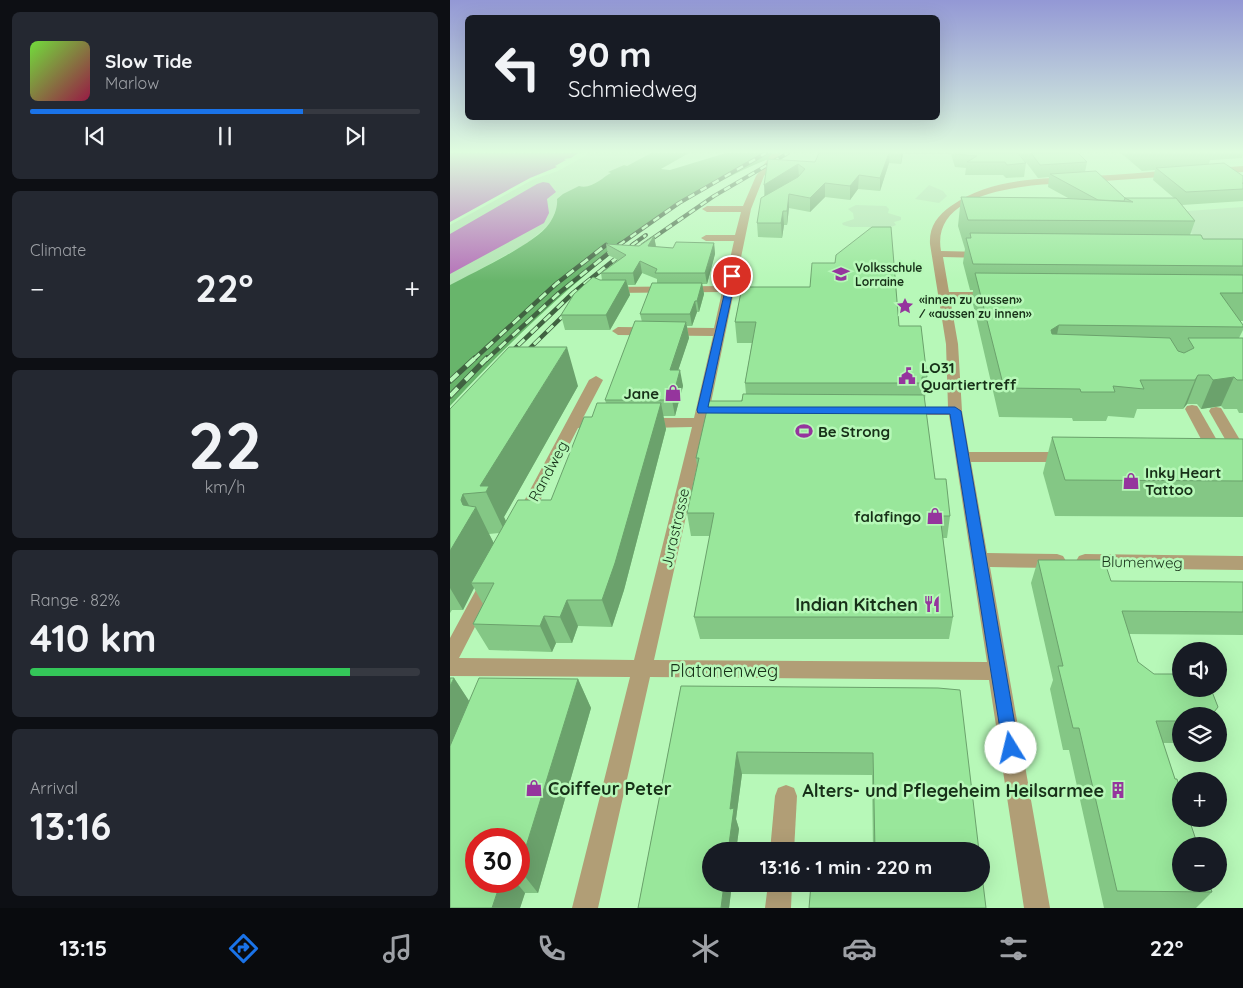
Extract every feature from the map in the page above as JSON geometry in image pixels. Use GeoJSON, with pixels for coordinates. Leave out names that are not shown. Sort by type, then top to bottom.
{"type":"FeatureCollection","features":[{"type":"Feature","properties":{"kind":"street","name":"Jurastrasse"},"geometry":{"type":"LineString","coordinates":[[585,908],[701,416],[740,238],[754,195]]}},
{"type":"Feature","properties":{"kind":"street"},"geometry":{"type":"LineString","coordinates":[[977,195],[961,203],[948,220],[936,227],[934,236],[952,344],[955,411],[1037,908]]}},
{"type":"Feature","properties":{"kind":"street"},"geometry":{"type":"LineString","coordinates":[[707,209],[750,211]]}},
{"type":"Feature","properties":{"kind":"street"},"geometry":{"type":"LineString","coordinates":[[706,238],[740,238]]}},
{"type":"Feature","properties":{"kind":"street"},"geometry":{"type":"LineString","coordinates":[[937,254],[993,255]]}},
{"type":"Feature","properties":{"kind":"street"},"geometry":{"type":"LineString","coordinates":[[604,290],[729,289]]}},
{"type":"Feature","properties":{"kind":"street"},"geometry":{"type":"LineString","coordinates":[[944,295],[1007,295]]}},
{"type":"Feature","properties":{"kind":"street"},"geometry":{"type":"LineString","coordinates":[[618,331],[719,332]]}},
{"type":"Feature","properties":{"kind":"street"},"geometry":{"type":"LineString","coordinates":[[573,423],[596,380]]}},
{"type":"Feature","properties":{"kind":"street"},"geometry":{"type":"LineString","coordinates":[[1192,409],[1219,458]]}},
{"type":"Feature","properties":{"kind":"street"},"geometry":{"type":"LineString","coordinates":[[632,423],[701,416],[722,410]]}},
{"type":"Feature","properties":{"kind":"street"},"geometry":{"type":"LineString","coordinates":[[897,411],[955,411]]}},
{"type":"Feature","properties":{"kind":"street"},"geometry":{"type":"LineString","coordinates":[[1199,458],[1243,458],[1216,411]]}},
{"type":"Feature","properties":{"kind":"street","name":"Randweg"},"geometry":{"type":"LineString","coordinates":[[516,532],[573,423],[612,423]]}},
{"type":"Feature","properties":{"kind":"street"},"geometry":{"type":"LineString","coordinates":[[963,457],[1081,457]]}},
{"type":"Feature","properties":{"kind":"street","name":"Blumenweg"},"geometry":{"type":"LineString","coordinates":[[980,560],[1243,563]]}},
{"type":"Feature","properties":{"kind":"street"},"geometry":{"type":"LineString","coordinates":[[450,658],[498,565]]}},
{"type":"Feature","properties":{"kind":"street","name":"Platanenweg"},"geometry":{"type":"LineString","coordinates":[[450,667],[498,677],[642,669],[998,671]]}},
{"type":"Feature","properties":{"kind":"street"},"geometry":{"type":"LineString","coordinates":[[783,842],[786,796]]}},
{"type":"Feature","properties":{"kind":"street"},"geometry":{"type":"LineString","coordinates":[[778,908],[779,892]]}},
{"type":"Feature","properties":{"kind":"green space"},"geometry":{"type":"Polygon","coordinates":[[[504,195],[573,195],[558,206],[549,225],[526,244],[450,286],[450,225],[504,195]]]}},
{"type":"Feature","properties":{"kind":"green space"},"geometry":{"type":"Polygon","coordinates":[[[561,195],[695,195],[640,232],[598,264],[520,334],[450,406],[450,285],[518,249],[542,232],[554,215],[557,199],[561,195]]]}},
{"type":"Feature","properties":{"kind":"green space"},"geometry":{"type":"Polygon","coordinates":[[[919,195],[947,196],[939,203],[915,199],[919,195]]]}},
{"type":"Feature","properties":{"kind":"green space"},"geometry":{"type":"Polygon","coordinates":[[[856,205],[886,206],[889,209],[888,213],[901,217],[901,220],[894,222],[896,225],[891,227],[850,227],[843,225],[842,223],[854,219],[853,213],[848,209],[856,205]]]}},
{"type":"Feature","properties":{"kind":"green space"},"geometry":{"type":"Polygon","coordinates":[[[1243,207],[1243,252],[1208,247],[1175,219],[1188,211],[1243,207]]]}},
{"type":"Feature","properties":{"kind":"shaded area"},"geometry":{"type":"Polygon","coordinates":[[[450,195],[498,195],[450,222],[450,195]]]}},
{"type":"Feature","properties":{"kind":"shaded area"},"geometry":{"type":"Polygon","coordinates":[[[517,195],[552,195],[547,199],[549,213],[544,223],[450,274],[450,234],[517,195]]]}},
{"type":"Feature","properties":{"kind":"building"},"geometry":{"type":"Polygon","coordinates":[[[766,195],[789,195],[787,211],[783,211],[781,223],[757,223],[761,198],[766,195]]]}},
{"type":"Feature","properties":{"kind":"building"},"geometry":{"type":"Polygon","coordinates":[[[796,195],[813,195],[810,198],[796,195]]]}},
{"type":"Feature","properties":{"kind":"building"},"geometry":{"type":"Polygon","coordinates":[[[1089,195],[1122,195],[1125,198],[1124,201],[1098,200],[1089,195]]]}},
{"type":"Feature","properties":{"kind":"building"},"geometry":{"type":"Polygon","coordinates":[[[961,197],[1058,198],[1133,202],[1125,198],[1176,198],[1195,221],[968,220],[961,197]]]}},
{"type":"Feature","properties":{"kind":"building"},"geometry":{"type":"Polygon","coordinates":[[[872,227],[891,227],[899,326],[921,326],[927,377],[922,377],[922,383],[745,383],[756,322],[735,322],[742,287],[810,287],[812,263],[835,263],[836,255],[872,227]]]}},
{"type":"Feature","properties":{"kind":"building"},"geometry":{"type":"Polygon","coordinates":[[[970,233],[1201,235],[1203,239],[1243,239],[1243,266],[973,264],[966,238],[971,238],[970,233]]]}},
{"type":"Feature","properties":{"kind":"building"},"geometry":{"type":"Polygon","coordinates":[[[654,236],[648,246],[673,248],[676,242],[714,243],[705,273],[655,273],[657,269],[640,261],[633,273],[601,273],[626,255],[606,244],[639,246],[654,236]]]}},
{"type":"Feature","properties":{"kind":"building"},"geometry":{"type":"Polygon","coordinates":[[[975,273],[1243,275],[1243,293],[1220,293],[1243,327],[1059,325],[1051,330],[1052,334],[1170,338],[1178,351],[1184,353],[1194,348],[1188,338],[1243,338],[1243,380],[1237,380],[1234,377],[1213,380],[1209,375],[1198,375],[1195,380],[1140,380],[1144,389],[1113,386],[1115,392],[1081,392],[1080,389],[1004,388],[975,273]]]}},
{"type":"Feature","properties":{"kind":"building"},"geometry":{"type":"Polygon","coordinates":[[[593,277],[600,280],[626,280],[606,315],[561,315],[574,294],[593,277]]]}},
{"type":"Feature","properties":{"kind":"building"},"geometry":{"type":"Polygon","coordinates":[[[652,283],[702,283],[697,301],[695,301],[690,314],[640,314],[652,283]]]}},
{"type":"Feature","properties":{"kind":"building"},"geometry":{"type":"Polygon","coordinates":[[[635,321],[686,322],[670,370],[680,370],[672,400],[605,400],[635,321]]]}},
{"type":"Feature","properties":{"kind":"building"},"geometry":{"type":"Polygon","coordinates":[[[509,347],[567,347],[480,486],[489,486],[486,492],[463,494],[461,500],[463,505],[476,507],[450,551],[450,409],[509,347]]]}},
{"type":"Feature","properties":{"kind":"building"},"geometry":{"type":"Polygon","coordinates":[[[743,394],[924,395],[935,479],[946,479],[950,516],[940,516],[953,617],[694,617],[714,513],[687,513],[699,458],[696,458],[709,401],[742,401],[743,394]]]}},
{"type":"Feature","properties":{"kind":"building"},"geometry":{"type":"Polygon","coordinates":[[[597,403],[661,403],[615,563],[602,600],[567,600],[560,617],[544,616],[540,626],[473,624],[494,583],[471,583],[518,500],[551,500],[584,417],[592,417],[597,403]]]}},
{"type":"Feature","properties":{"kind":"building"},"geometry":{"type":"Polygon","coordinates":[[[1052,437],[1243,439],[1243,481],[1065,480],[1052,437]]]}},
{"type":"Feature","properties":{"kind":"building"},"geometry":{"type":"Polygon","coordinates":[[[1038,560],[1104,560],[1111,581],[1243,582],[1243,612],[1122,611],[1138,662],[1154,674],[1172,674],[1172,697],[1214,697],[1218,707],[1172,707],[1172,721],[1156,721],[1173,772],[1172,827],[1192,827],[1195,837],[1172,837],[1172,892],[1117,891],[1079,728],[1073,728],[1058,666],[1063,666],[1038,560]]]}},
{"type":"Feature","properties":{"kind":"building"},"geometry":{"type":"Polygon","coordinates":[[[450,678],[454,678],[450,686],[450,678]]]}},
{"type":"Feature","properties":{"kind":"building"},"geometry":{"type":"Polygon","coordinates":[[[479,678],[578,679],[530,834],[530,828],[465,828],[465,893],[497,893],[492,908],[450,908],[450,746],[479,678]]]}},
{"type":"Feature","properties":{"kind":"building"},"geometry":{"type":"Polygon","coordinates":[[[681,686],[938,688],[960,690],[978,842],[875,842],[873,753],[737,752],[730,809],[734,808],[729,842],[702,842],[702,892],[723,892],[721,908],[638,908],[681,686]]]}},
{"type":"Feature","properties":{"kind":"building"},"geometry":{"type":"Polygon","coordinates":[[[810,892],[984,892],[986,908],[809,908],[810,892]]]}},
{"type":"Feature","properties":{"kind":"railway"},"geometry":{"type":"LineString","coordinates":[[619,245],[692,195]]}},
{"type":"Feature","properties":{"kind":"railway"},"geometry":{"type":"LineString","coordinates":[[643,245],[715,195]]}},
{"type":"Feature","properties":{"kind":"railway"},"geometry":{"type":"LineString","coordinates":[[632,245],[646,235]]}},
{"type":"Feature","properties":{"kind":"railway"},"geometry":{"type":"LineString","coordinates":[[486,360],[559,293],[620,244]]}},
{"type":"Feature","properties":{"kind":"railway"},"geometry":{"type":"LineString","coordinates":[[505,358],[573,293],[634,244]]}},
{"type":"Feature","properties":{"kind":"railway"},"geometry":{"type":"LineString","coordinates":[[473,360],[556,284],[606,245]]}},
{"type":"Feature","properties":{"kind":"railway"},"geometry":{"type":"LineString","coordinates":[[521,357],[571,308]]}},
{"type":"Feature","properties":{"kind":"railway"},"geometry":{"type":"LineString","coordinates":[[450,381],[475,358]]}},
{"type":"Feature","properties":{"kind":"railway"},"geometry":{"type":"LineString","coordinates":[[450,396],[487,358]]}},
{"type":"Feature","properties":{"kind":"place","name":"Volksschule Lorraine"},"geometry":{"type":"Point","coordinates":[841,274]}},
{"type":"Feature","properties":{"kind":"place","name":"«innen zu aussen» ⁄ «aussen zu innen»"},"geometry":{"type":"Point","coordinates":[905,306]}},
{"type":"Feature","properties":{"kind":"place","name":"LO31 Quartiertreff"},"geometry":{"type":"Point","coordinates":[907,376]}},
{"type":"Feature","properties":{"kind":"place","name":"Jane"},"geometry":{"type":"Point","coordinates":[673,393]}},
{"type":"Feature","properties":{"kind":"place","name":"Be Strong"},"geometry":{"type":"Point","coordinates":[804,431]}},
{"type":"Feature","properties":{"kind":"place","name":"Inky Heart Tattoo"},"geometry":{"type":"Point","coordinates":[1131,481]}},
{"type":"Feature","properties":{"kind":"place","name":"falafingo"},"geometry":{"type":"Point","coordinates":[935,516]}},
{"type":"Feature","properties":{"kind":"place","name":"Indian Kitchen"},"geometry":{"type":"Point","coordinates":[932,604]}},
{"type":"Feature","properties":{"kind":"place","name":"Coiffeur Peter"},"geometry":{"type":"Point","coordinates":[534,788]}},
{"type":"Feature","properties":{"kind":"place","name":"Alters- und Pflegeheim Heilsarmee"},"geometry":{"type":"Point","coordinates":[1118,790]}},
{"type":"Feature","properties":{"kind":"route"},"geometry":{"type":"LineString","coordinates":[[732,276],[702,410],[955,411],[1011,748]]}}]}
